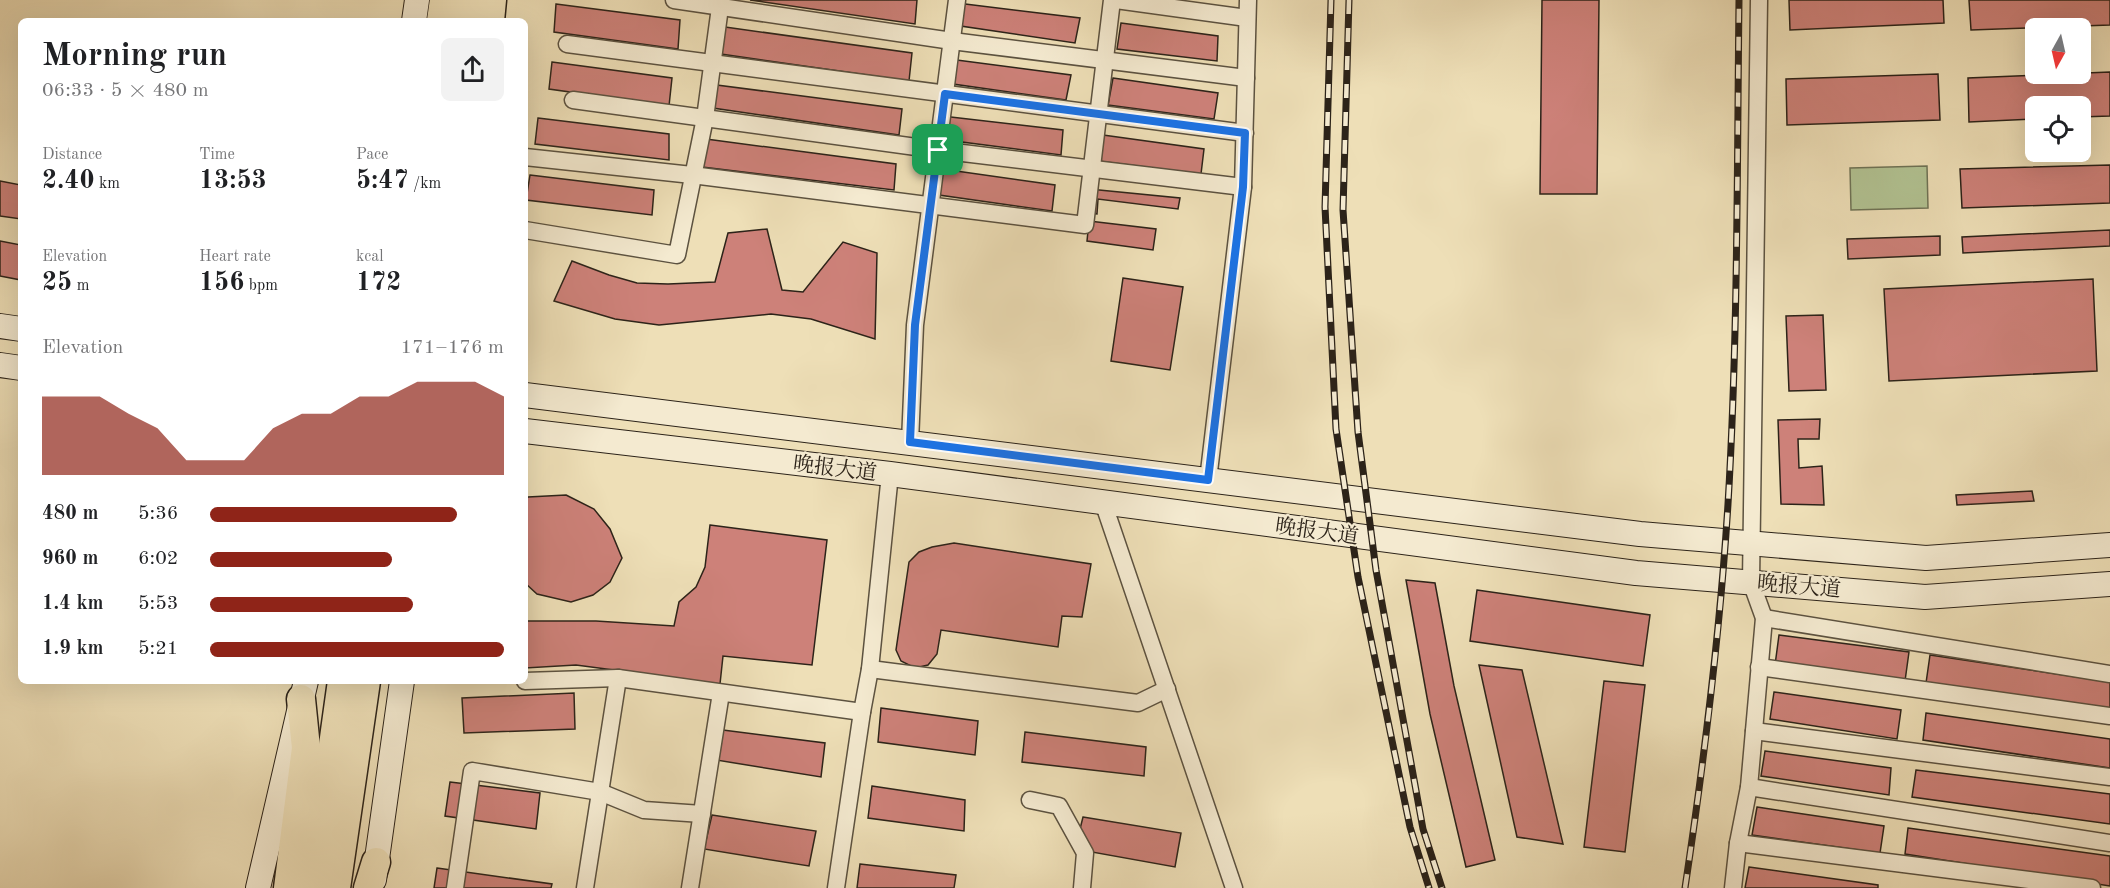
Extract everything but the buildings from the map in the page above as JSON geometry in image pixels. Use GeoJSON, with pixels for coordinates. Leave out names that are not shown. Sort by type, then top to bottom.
{"type":"FeatureCollection","features":[{"type":"Feature","properties":{"kind":"highway"},"geometry":{"type":"LineString","coordinates":[[441,18],[444,0]]}},
{"type":"Feature","properties":{"kind":"highway"},"geometry":{"type":"LineString","coordinates":[[465,18],[468,0]]}},
{"type":"Feature","properties":{"kind":"highway"},"geometry":{"type":"LineString","coordinates":[[491,18],[494,0]]}},
{"type":"Feature","properties":{"kind":"highway"},"geometry":{"type":"LineString","coordinates":[[313,888],[342,684]]}},
{"type":"Feature","properties":{"kind":"highway"},"geometry":{"type":"LineString","coordinates":[[336,888],[366,684]]}},
{"type":"Feature","properties":{"kind":"highway"},"geometry":{"type":"LineString","coordinates":[[288,888],[306,748],[303,690]]}},
{"type":"Feature","properties":{"kind":"main road"},"geometry":{"type":"LineString","coordinates":[[414,18],[417,0]]}},
{"type":"Feature","properties":{"kind":"main road"},"geometry":{"type":"LineString","coordinates":[[0,326],[18,328]]}},
{"type":"Feature","properties":{"kind":"main road"},"geometry":{"type":"LineString","coordinates":[[0,365],[18,368]]}},
{"type":"Feature","properties":{"kind":"main road","name":"晚报大道"},"geometry":{"type":"LineString","coordinates":[[528,395],[1640,534],[1926,558],[2110,545]]}},
{"type":"Feature","properties":{"kind":"main road","name":"晚报大道"},"geometry":{"type":"LineString","coordinates":[[528,431],[890,474],[1636,573],[1925,597],[2110,584]]}},
{"type":"Feature","properties":{"kind":"main road"},"geometry":{"type":"LineString","coordinates":[[372,879],[402,684]]}},
{"type":"Feature","properties":{"kind":"main road"},"geometry":{"type":"LineString","coordinates":[[258,888],[303,690]]}},
{"type":"Feature","properties":{"kind":"street"},"geometry":{"type":"LineString","coordinates":[[674,0],[721,4],[952,41],[1246,78]]}},
{"type":"Feature","properties":{"kind":"street"},"geometry":{"type":"LineString","coordinates":[[910,442],[915,325],[957,0]]}},
{"type":"Feature","properties":{"kind":"street"},"geometry":{"type":"LineString","coordinates":[[528,157],[931,204],[1085,225],[1114,0],[1247,18]]}},
{"type":"Feature","properties":{"kind":"street"},"geometry":{"type":"LineString","coordinates":[[1208,480],[1243,187],[1248,0]]}},
{"type":"Feature","properties":{"kind":"street"},"geometry":{"type":"LineString","coordinates":[[1733,888],[1738,843],[1749,787],[1764,618],[1751,582],[1759,0]]}},
{"type":"Feature","properties":{"kind":"street"},"geometry":{"type":"LineString","coordinates":[[528,230],[677,255],[705,118],[721,4]]}},
{"type":"Feature","properties":{"kind":"street"},"geometry":{"type":"LineString","coordinates":[[567,44],[1245,133]]}},
{"type":"Feature","properties":{"kind":"street"},"geometry":{"type":"LineString","coordinates":[[573,100],[938,150],[1243,187]]}},
{"type":"Feature","properties":{"kind":"street"},"geometry":{"type":"LineString","coordinates":[[836,888],[870,669],[890,474]]}},
{"type":"Feature","properties":{"kind":"street"},"geometry":{"type":"LineString","coordinates":[[1103,502],[1234,888]]}},
{"type":"Feature","properties":{"kind":"street"},"geometry":{"type":"LineString","coordinates":[[1764,618],[2110,674]]}},
{"type":"Feature","properties":{"kind":"street"},"geometry":{"type":"LineString","coordinates":[[1760,667],[2110,716]]}},
{"type":"Feature","properties":{"kind":"street"},"geometry":{"type":"LineString","coordinates":[[870,669],[1138,703],[1167,689]]}},
{"type":"Feature","properties":{"kind":"street"},"geometry":{"type":"LineString","coordinates":[[528,681],[618,678],[862,712]]}},
{"type":"Feature","properties":{"kind":"street"},"geometry":{"type":"LineString","coordinates":[[585,888],[618,678]]}},
{"type":"Feature","properties":{"kind":"street"},"geometry":{"type":"LineString","coordinates":[[690,888],[721,693]]}},
{"type":"Feature","properties":{"kind":"street"},"geometry":{"type":"LineString","coordinates":[[1754,730],[2110,777]]}},
{"type":"Feature","properties":{"kind":"street"},"geometry":{"type":"LineString","coordinates":[[455,888],[472,771],[600,792],[644,810],[702,814]]}},
{"type":"Feature","properties":{"kind":"street"},"geometry":{"type":"LineString","coordinates":[[1749,787],[2110,843]]}},
{"type":"Feature","properties":{"kind":"street"},"geometry":{"type":"LineString","coordinates":[[1030,800],[1059,806],[1085,853],[1082,888]]}},
{"type":"Feature","properties":{"kind":"street"},"geometry":{"type":"LineString","coordinates":[[1738,843],[2092,888]]}},
{"type":"Feature","properties":{"kind":"green space"},"geometry":{"type":"Polygon","coordinates":[[[1927,166],[1928,208],[1851,210],[1850,168],[1927,166]]]}},
{"type":"Feature","properties":{"kind":"railway"},"geometry":{"type":"LineString","coordinates":[[1331,0],[1325,207],[1336,429],[1358,577],[1410,827],[1429,888]]}},
{"type":"Feature","properties":{"kind":"railway"},"geometry":{"type":"LineString","coordinates":[[1349,0],[1343,210],[1358,432],[1376,570],[1423,829],[1442,888]]}},
{"type":"Feature","properties":{"kind":"railway"},"geometry":{"type":"LineString","coordinates":[[1685,888],[1711,697],[1728,504],[1735,315],[1739,0]]}},
{"type":"Feature","properties":{"kind":"route"},"geometry":{"type":"LineString","coordinates":[[945,94],[1245,133],[1243,187],[1208,480],[910,442],[915,325],[938,150],[945,94]]}}]}
